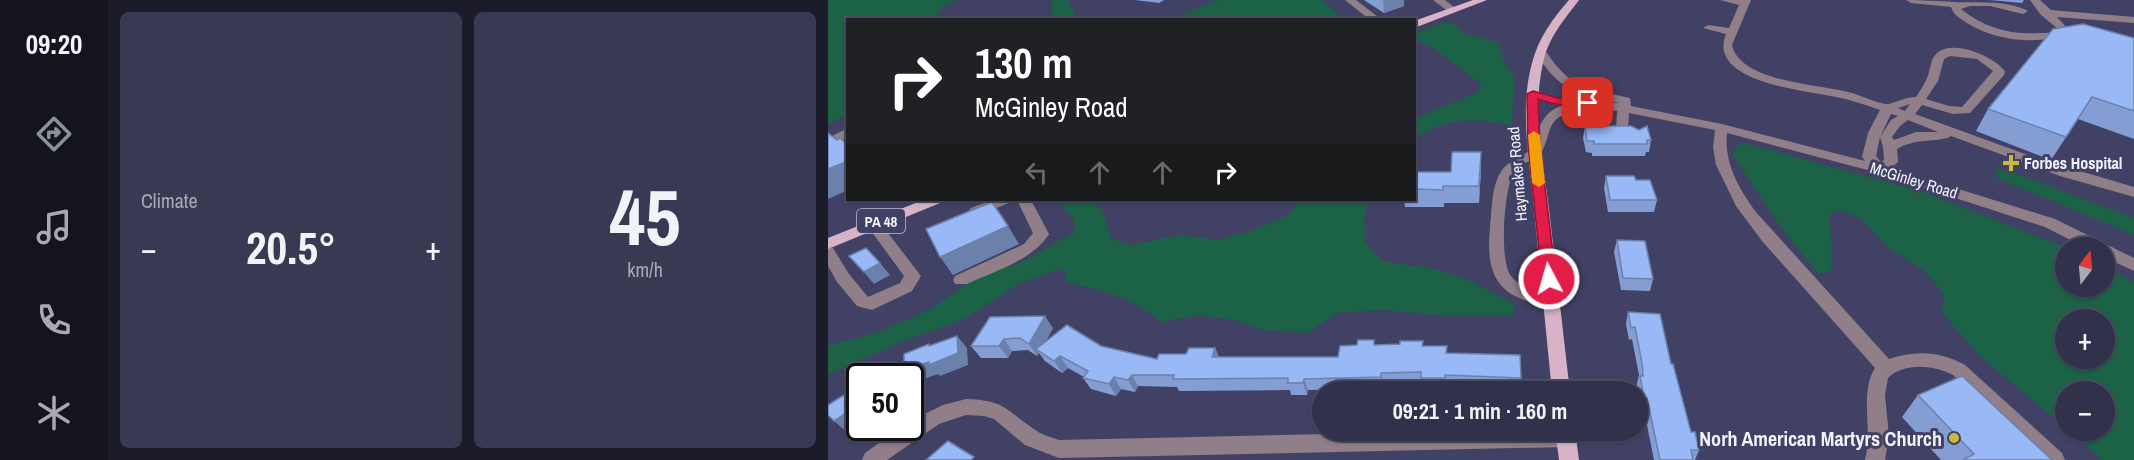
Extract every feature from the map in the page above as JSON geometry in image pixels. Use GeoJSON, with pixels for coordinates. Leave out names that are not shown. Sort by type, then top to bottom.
{"type":"FeatureCollection","features":[{"type":"Feature","properties":{"kind":"main road"},"geometry":{"type":"LineString","coordinates":[[1416,24],[1482,0]]}},
{"type":"Feature","properties":{"kind":"main road","name":"Haymaker Road"},"geometry":{"type":"LineString","coordinates":[[1560,381],[1535,153],[1533,94],[1541,52],[1552,28],[1574,0]]}},
{"type":"Feature","properties":{"kind":"main road","name":"PA 48"},"geometry":{"type":"LineString","coordinates":[[828,244],[932,201]]}},
{"type":"Feature","properties":{"kind":"main road"},"geometry":{"type":"LineString","coordinates":[[1567,441],[1569,460]]}},
{"type":"Feature","properties":{"kind":"street"},"geometry":{"type":"LineString","coordinates":[[1350,0],[1374,18]]}},
{"type":"Feature","properties":{"kind":"street"},"geometry":{"type":"LineString","coordinates":[[1438,0],[1454,10]]}},
{"type":"Feature","properties":{"kind":"street"},"geometry":{"type":"LineString","coordinates":[[1725,0],[1745,2],[1731,32],[1727,50],[1733,60],[1746,70],[1774,81],[1861,99],[2064,174],[2134,192]]}},
{"type":"Feature","properties":{"kind":"street"},"geometry":{"type":"LineString","coordinates":[[1911,0],[1956,5],[1971,1],[2005,4],[2023,11],[2134,20]]}},
{"type":"Feature","properties":{"kind":"street"},"geometry":{"type":"LineString","coordinates":[[1956,5],[1956,10],[1960,14],[1989,30],[2022,38],[2061,34],[2063,29],[2060,24],[2036,0]]}},
{"type":"Feature","properties":{"kind":"street"},"geometry":{"type":"LineString","coordinates":[[1708,28],[1731,32]]}},
{"type":"Feature","properties":{"kind":"street"},"geometry":{"type":"LineString","coordinates":[[1541,52],[1553,74],[1569,86],[1625,105]]}},
{"type":"Feature","properties":{"kind":"street"},"geometry":{"type":"LineString","coordinates":[[1918,100],[1906,101],[1887,109],[1874,132],[1869,157],[1880,170],[1891,162],[1890,147],[1886,137],[1894,123],[1907,117],[1918,100],[1935,73],[1939,56],[1950,52],[1980,57],[1999,71],[1998,75],[1966,110],[1948,110],[1918,100]]}},
{"type":"Feature","properties":{"kind":"street","name":"McGinley Road"},"geometry":{"type":"LineString","coordinates":[[1533,94],[1557,102],[1625,105],[1722,128],[1880,170],[2050,223],[2078,237]]}},
{"type":"Feature","properties":{"kind":"street"},"geometry":{"type":"LineString","coordinates":[[1624,129],[1625,105]]}},
{"type":"Feature","properties":{"kind":"street"},"geometry":{"type":"LineString","coordinates":[[1551,301],[1527,297],[1513,288],[1500,272],[1497,248],[1501,185],[1507,172],[1518,162],[1535,153],[1546,120],[1561,110],[1625,105]]}},
{"type":"Feature","properties":{"kind":"street"},"geometry":{"type":"LineString","coordinates":[[1722,128],[1719,142],[1720,157],[1726,176],[1740,201],[1762,230],[1886,369]]}},
{"type":"Feature","properties":{"kind":"street"},"geometry":{"type":"LineString","coordinates":[[828,143],[846,133]]}},
{"type":"Feature","properties":{"kind":"street"},"geometry":{"type":"LineString","coordinates":[[1890,147],[1903,139],[1916,135],[1963,138]]}},
{"type":"Feature","properties":{"kind":"street"},"geometry":{"type":"LineString","coordinates":[[965,216],[1002,201]]}},
{"type":"Feature","properties":{"kind":"street"},"geometry":{"type":"LineString","coordinates":[[961,280],[1029,248],[1041,234],[1024,201]]}},
{"type":"Feature","properties":{"kind":"street"},"geometry":{"type":"LineString","coordinates":[[828,252],[843,278],[855,279],[867,292],[876,294],[898,287],[905,278],[881,248],[887,242],[873,224]]}},
{"type":"Feature","properties":{"kind":"street"},"geometry":{"type":"LineString","coordinates":[[2115,255],[2134,264]]}},
{"type":"Feature","properties":{"kind":"street"},"geometry":{"type":"LineString","coordinates":[[1875,460],[1879,429],[1876,388],[1879,377],[1886,369],[1897,363],[1924,358],[1951,365],[1959,370],[2055,460]]}},
{"type":"Feature","properties":{"kind":"street"},"geometry":{"type":"LineString","coordinates":[[872,460],[894,442],[937,417],[963,407],[985,406],[1003,414],[1031,439],[1059,449],[1276,453],[1459,441]]}},
{"type":"Feature","properties":{"kind":"green space"},"geometry":{"type":"Polygon","coordinates":[[[828,0],[958,0],[942,7],[936,16],[938,18],[846,18],[846,115],[828,125],[828,0]]]}},
{"type":"Feature","properties":{"kind":"green space"},"geometry":{"type":"Polygon","coordinates":[[[1052,0],[1068,0],[1077,18],[1052,18],[1052,0]]]}},
{"type":"Feature","properties":{"kind":"green space"},"geometry":{"type":"Polygon","coordinates":[[[1219,0],[1321,0],[1343,18],[1173,18],[1219,0]]]}},
{"type":"Feature","properties":{"kind":"green space"},"geometry":{"type":"Polygon","coordinates":[[[1444,22],[1453,23],[1465,34],[1498,42],[1503,59],[1514,77],[1512,126],[1484,121],[1462,121],[1440,126],[1416,137],[1416,118],[1474,94],[1482,85],[1435,49],[1416,40],[1416,33],[1444,22]]]}},
{"type":"Feature","properties":{"kind":"green space"},"geometry":{"type":"Polygon","coordinates":[[[1741,142],[1920,191],[2055,244],[2055,297],[2115,297],[2115,272],[2134,282],[2134,460],[2102,460],[2081,441],[2115,441],[2115,381],[2055,381],[2055,419],[1982,358],[1942,313],[1944,294],[1925,271],[1890,249],[1860,218],[1841,211],[1829,214],[1832,244],[1831,270],[1818,274],[1780,226],[1732,153],[1741,142]]]}},
{"type":"Feature","properties":{"kind":"green space"},"geometry":{"type":"Polygon","coordinates":[[[1995,169],[2012,172],[2134,218],[2134,235],[1997,178],[1995,169]]]}},
{"type":"Feature","properties":{"kind":"green space"},"geometry":{"type":"Polygon","coordinates":[[[1058,201],[1091,201],[1102,210],[1112,239],[1130,245],[1180,235],[1217,240],[1251,231],[1290,214],[1297,201],[1369,201],[1364,216],[1365,243],[1383,261],[1430,268],[1471,281],[1513,303],[1514,315],[1442,315],[1379,310],[1337,313],[1307,333],[1261,329],[1230,319],[1198,315],[1161,322],[1128,301],[1066,282],[1064,268],[1020,283],[964,319],[896,344],[854,363],[846,363],[846,367],[828,375],[828,346],[881,331],[929,310],[973,280],[1019,263],[1075,232],[1073,219],[1058,201]]]}},
{"type":"Feature","properties":{"kind":"building"},"geometry":{"type":"Polygon","coordinates":[[[2083,24],[2134,38],[2134,111],[2092,97],[2066,137],[1988,109],[2053,29],[2083,24]]]}},
{"type":"Feature","properties":{"kind":"building"},"geometry":{"type":"Polygon","coordinates":[[[1585,126],[1631,126],[1639,130],[1647,126],[1651,140],[1647,140],[1647,144],[1594,144],[1594,141],[1587,141],[1585,126]]]}},
{"type":"Feature","properties":{"kind":"building"},"geometry":{"type":"Polygon","coordinates":[[[828,133],[846,143],[846,162],[828,169],[828,133]]]}},
{"type":"Feature","properties":{"kind":"building"},"geometry":{"type":"Polygon","coordinates":[[[1452,152],[1481,152],[1479,186],[1443,186],[1443,190],[1416,189],[1416,172],[1451,172],[1452,152]]]}},
{"type":"Feature","properties":{"kind":"building"},"geometry":{"type":"Polygon","coordinates":[[[1606,176],[1634,176],[1636,180],[1650,180],[1657,200],[1610,200],[1606,176]]]}},
{"type":"Feature","properties":{"kind":"building"},"geometry":{"type":"Polygon","coordinates":[[[992,202],[1008,226],[940,257],[926,229],[992,202]]]}},
{"type":"Feature","properties":{"kind":"building"},"geometry":{"type":"Polygon","coordinates":[[[1617,240],[1645,241],[1653,279],[1623,278],[1617,240]]]}},
{"type":"Feature","properties":{"kind":"building"},"geometry":{"type":"Polygon","coordinates":[[[866,248],[880,263],[864,272],[849,256],[866,248]]]}},
{"type":"Feature","properties":{"kind":"building"},"geometry":{"type":"Polygon","coordinates":[[[1628,312],[1660,314],[1671,364],[1673,364],[1691,432],[1695,432],[1699,450],[1691,450],[1693,460],[1660,460],[1648,403],[1648,381],[1641,381],[1642,363],[1635,327],[1631,328],[1628,312]]]}},
{"type":"Feature","properties":{"kind":"building"},"geometry":{"type":"Polygon","coordinates":[[[1045,316],[1029,344],[1020,338],[1004,339],[999,346],[971,346],[990,317],[1045,316]]]}},
{"type":"Feature","properties":{"kind":"building"},"geometry":{"type":"Polygon","coordinates":[[[1067,325],[1101,346],[1157,359],[1159,354],[1186,354],[1189,348],[1215,348],[1212,357],[1338,357],[1340,346],[1357,345],[1358,340],[1374,340],[1374,345],[1400,344],[1400,341],[1423,341],[1422,346],[1447,346],[1446,353],[1520,355],[1521,378],[1445,375],[1445,378],[1421,378],[1421,372],[1381,373],[1381,377],[1304,379],[1303,383],[1288,383],[1288,378],[1173,379],[1174,375],[1132,375],[1128,380],[1114,377],[1109,384],[1083,378],[1088,371],[1060,356],[1054,361],[1036,349],[1067,325]]]}},
{"type":"Feature","properties":{"kind":"building"},"geometry":{"type":"Polygon","coordinates":[[[957,336],[958,353],[929,365],[929,362],[904,363],[904,354],[929,344],[929,346],[957,336]]]}},
{"type":"Feature","properties":{"kind":"building"},"geometry":{"type":"Polygon","coordinates":[[[1962,376],[2052,460],[1963,460],[1974,454],[1918,395],[1962,376]]]}},
{"type":"Feature","properties":{"kind":"building"},"geometry":{"type":"Polygon","coordinates":[[[846,394],[846,413],[834,421],[828,415],[828,405],[846,394]]]}},
{"type":"Feature","properties":{"kind":"building"},"geometry":{"type":"Polygon","coordinates":[[[948,441],[974,457],[971,460],[926,460],[948,441]]]}},
{"type":"Feature","properties":{"kind":"slow traffic"},"geometry":{"type":"LineString","coordinates":[[1534,135],[1539,183]]}},
{"type":"Feature","properties":{"kind":"place","name":"Forbes Hospital"},"geometry":{"type":"Point","coordinates":[2011,163]}},
{"type":"Feature","properties":{"kind":"place","name":"Norh American Martyrs Church"},"geometry":{"type":"Point","coordinates":[1954,438]}},
{"type":"Feature","properties":{"kind":"route"},"geometry":{"type":"LineString","coordinates":[[1549,279],[1534,145],[1533,94],[1557,102],[1588,103]]}}]}
